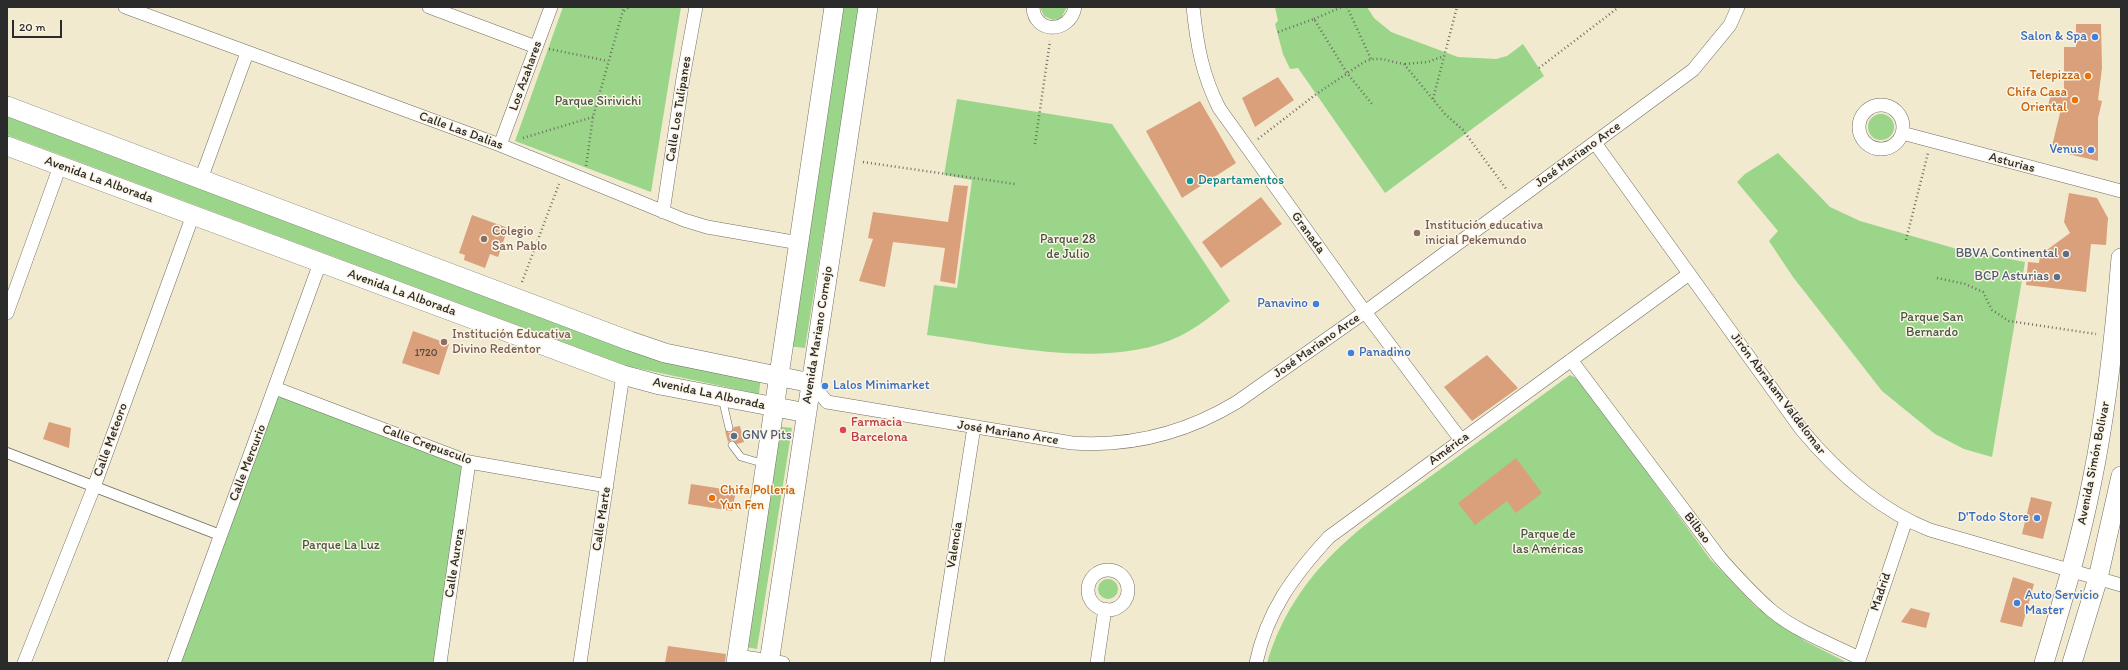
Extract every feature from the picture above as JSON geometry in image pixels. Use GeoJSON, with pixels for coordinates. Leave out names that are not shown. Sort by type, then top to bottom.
{"type":"FeatureCollection","features":[{"type":"Feature","properties":{"kind":"main road"},"geometry":{"type":"LineString","coordinates":[[737,659],[834,7]]}},
{"type":"Feature","properties":{"kind":"main road","name":"Avenida Mariano Cornejo"},"geometry":{"type":"LineString","coordinates":[[774,662],[806,413],[868,7]]}},
{"type":"Feature","properties":{"kind":"main road"},"geometry":{"type":"LineString","coordinates":[[7,106],[630,341],[665,353],[811,383]]}},
{"type":"Feature","properties":{"kind":"main road","name":"Avenida La Alborada"},"geometry":{"type":"LineString","coordinates":[[7,146],[623,375],[722,398],[806,413]]}},
{"type":"Feature","properties":{"kind":"main road","name":"Avenida Simón Bolivar"},"geometry":{"type":"LineString","coordinates":[[2044,663],[2072,570],[2092,482],[2118,338],[2121,258]]}},
{"type":"Feature","properties":{"kind":"main road"},"geometry":{"type":"LineString","coordinates":[[2072,663],[2098,578],[2121,476]]}},
{"type":"Feature","properties":{"kind":"street","name":"Calle Las Dalias"},"geometry":{"type":"LineString","coordinates":[[125,7],[500,145],[584,178],[663,212],[707,227],[799,243]]}},
{"type":"Feature","properties":{"kind":"street"},"geometry":{"type":"LineString","coordinates":[[429,7],[536,47]]}},
{"type":"Feature","properties":{"kind":"street","name":"Los Azahares"},"geometry":{"type":"LineString","coordinates":[[500,145],[551,7]]}},
{"type":"Feature","properties":{"kind":"street","name":"Calle Los Tulipanes"},"geometry":{"type":"LineString","coordinates":[[663,212],[683,78],[696,7]]}},
{"type":"Feature","properties":{"kind":"street"},"geometry":{"type":"LineString","coordinates":[[1033,7],[1035,16],[1039,22],[1052,28],[1065,24],[1070,20],[1075,7]]}},
{"type":"Feature","properties":{"kind":"street","name":"Granada"},"geometry":{"type":"LineString","coordinates":[[1193,7],[1201,62],[1207,85],[1219,108],[1366,312],[1461,440]]}},
{"type":"Feature","properties":{"kind":"street","name":"José Mariano Arce"},"geometry":{"type":"LineString","coordinates":[[827,402],[1072,443],[1098,445],[1128,442],[1160,436],[1218,413],[1366,312],[1513,201],[1595,143],[1693,70],[1730,25],[1738,7]]}},
{"type":"Feature","properties":{"kind":"street"},"geometry":{"type":"LineString","coordinates":[[201,179],[247,53]]}},
{"type":"Feature","properties":{"kind":"street","name":"Asturias"},"geometry":{"type":"LineString","coordinates":[[1902,133],[2121,191]]}},
{"type":"Feature","properties":{"kind":"street","name":"Jirón Abraham Valdelomar"},"geometry":{"type":"LineString","coordinates":[[1595,143],[1801,429],[1824,456],[1876,500],[1906,520],[1930,530],[2121,585]]}},
{"type":"Feature","properties":{"kind":"street"},"geometry":{"type":"LineString","coordinates":[[7,312],[60,166]]}},
{"type":"Feature","properties":{"kind":"street","name":"Calle Meteoro"},"geometry":{"type":"LineString","coordinates":[[24,663],[94,487],[193,215]]}},
{"type":"Feature","properties":{"kind":"street","name":"Calle Mercurio"},"geometry":{"type":"LineString","coordinates":[[174,663],[320,263]]}},
{"type":"Feature","properties":{"kind":"street","name":"América"},"geometry":{"type":"LineString","coordinates":[[1256,663],[1276,604],[1290,582],[1329,536],[1688,274]]}},
{"type":"Feature","properties":{"kind":"street","name":"Bilbao"},"geometry":{"type":"LineString","coordinates":[[1570,360],[1720,558],[1743,584],[1772,611],[1807,633],[1858,660]]}},
{"type":"Feature","properties":{"kind":"street","name":"Calle Marte"},"geometry":{"type":"LineString","coordinates":[[580,663],[623,375]]}},
{"type":"Feature","properties":{"kind":"street"},"geometry":{"type":"LineString","coordinates":[[806,413],[827,402],[811,383]]}},
{"type":"Feature","properties":{"kind":"street","name":"Calle Crepusculo"},"geometry":{"type":"LineString","coordinates":[[275,388],[469,462],[607,486]]}},
{"type":"Feature","properties":{"kind":"street","name":"Valencia"},"geometry":{"type":"LineString","coordinates":[[937,663],[974,427]]}},
{"type":"Feature","properties":{"kind":"street"},"geometry":{"type":"LineString","coordinates":[[7,453],[220,535]]}},
{"type":"Feature","properties":{"kind":"street","name":"Calle Aurora"},"geometry":{"type":"LineString","coordinates":[[440,663],[469,462]]}},
{"type":"Feature","properties":{"kind":"street","name":"Madrid"},"geometry":{"type":"LineString","coordinates":[[1858,660],[1906,520]]}},
{"type":"Feature","properties":{"kind":"street"},"geometry":{"type":"LineString","coordinates":[[1097,663],[1105,609]]}},
{"type":"Feature","properties":{"kind":"street"},"geometry":{"type":"LineString","coordinates":[[737,659],[774,662]]}},
{"type":"Feature","properties":{"kind":"lane"},"geometry":{"type":"LineString","coordinates":[[722,398],[729,428]]}},
{"type":"Feature","properties":{"kind":"lane"},"geometry":{"type":"LineString","coordinates":[[732,445],[741,457],[766,464]]}},
{"type":"Feature","properties":{"kind":"path"},"geometry":{"type":"LineString","coordinates":[[584,178],[593,117],[624,7]]}},
{"type":"Feature","properties":{"kind":"path"},"geometry":{"type":"LineString","coordinates":[[623,11],[629,7]]}},
{"type":"Feature","properties":{"kind":"path"},"geometry":{"type":"LineString","coordinates":[[1278,32],[1342,7]]}},
{"type":"Feature","properties":{"kind":"path"},"geometry":{"type":"LineString","coordinates":[[1347,7],[1371,59]]}},
{"type":"Feature","properties":{"kind":"path"},"geometry":{"type":"LineString","coordinates":[[1432,99],[1457,7]]}},
{"type":"Feature","properties":{"kind":"path"},"geometry":{"type":"LineString","coordinates":[[1539,68],[1619,7]]}},
{"type":"Feature","properties":{"kind":"path"},"geometry":{"type":"LineString","coordinates":[[1314,19],[1347,73],[1372,104]]}},
{"type":"Feature","properties":{"kind":"path"},"geometry":{"type":"LineString","coordinates":[[1035,144],[1052,28]]}},
{"type":"Feature","properties":{"kind":"path"},"geometry":{"type":"LineString","coordinates":[[536,47],[608,61]]}},
{"type":"Feature","properties":{"kind":"path"},"geometry":{"type":"LineString","coordinates":[[1247,148],[1347,73],[1371,59],[1388,58],[1396,63],[1404,64],[1428,62],[1444,56]]}},
{"type":"Feature","properties":{"kind":"path"},"geometry":{"type":"LineString","coordinates":[[1404,64],[1432,99],[1455,124],[1463,130],[1513,201]]}},
{"type":"Feature","properties":{"kind":"path"},"geometry":{"type":"LineString","coordinates":[[500,145],[593,117]]}},
{"type":"Feature","properties":{"kind":"path"},"geometry":{"type":"LineString","coordinates":[[1906,240],[1931,141]]}},
{"type":"Feature","properties":{"kind":"path"},"geometry":{"type":"LineString","coordinates":[[845,160],[1014,184]]}},
{"type":"Feature","properties":{"kind":"path"},"geometry":{"type":"LineString","coordinates":[[516,298],[564,170]]}},
{"type":"Feature","properties":{"kind":"path"},"geometry":{"type":"LineString","coordinates":[[1936,278],[1965,284],[1983,292],[1992,310],[2009,321],[2118,338]]}},
{"type":"Feature","properties":{"kind":"green space","name":"Parque Sirivichi"},"geometry":{"type":"Polygon","coordinates":[[[563,7],[681,7],[651,192],[515,141],[563,7]]]}},
{"type":"Feature","properties":{"kind":"green space"},"geometry":{"type":"Polygon","coordinates":[[[838,7],[860,7],[805,348],[787,346],[838,7]]]}},
{"type":"Feature","properties":{"kind":"green space"},"geometry":{"type":"Polygon","coordinates":[[[1040,7],[1067,7],[1061,18],[1053,20],[1044,16],[1040,7]]]}},
{"type":"Feature","properties":{"kind":"green space"},"geometry":{"type":"Polygon","coordinates":[[[1275,7],[1367,7],[1374,18],[1391,32],[1458,57],[1496,59],[1507,56],[1523,44],[1544,76],[1385,193],[1298,68],[1290,69],[1283,54],[1275,24],[1278,21],[1275,7]]]}},
{"type":"Feature","properties":{"kind":"green space","name":"Parque 28 de Julio"},"geometry":{"type":"Polygon","coordinates":[[[957,99],[1112,124],[1230,301],[1200,324],[1180,336],[1152,346],[1121,352],[1089,354],[1055,352],[1022,349],[927,335],[934,285],[957,288],[972,180],[944,175],[957,99]]]}},
{"type":"Feature","properties":{"kind":"green space"},"geometry":{"type":"Polygon","coordinates":[[[7,113],[632,349],[761,375],[759,394],[627,366],[7,135],[7,113]]]}},
{"type":"Feature","properties":{"kind":"green space"},"geometry":{"type":"Polygon","coordinates":[[[1881,114],[1890,118],[1894,127],[1890,136],[1881,140],[1872,136],[1868,127],[1872,118],[1881,114]]]}},
{"type":"Feature","properties":{"kind":"green space","name":"Parque San Bernardo"},"geometry":{"type":"Polygon","coordinates":[[[1778,153],[1830,207],[1860,221],[1957,249],[2025,262],[1992,457],[1964,449],[1935,434],[1882,391],[1793,277],[1769,241],[1778,231],[1737,182],[1745,174],[1778,153]]]}},
{"type":"Feature","properties":{"kind":"green space","name":"Parque de las Américas"},"geometry":{"type":"Polygon","coordinates":[[[1570,375],[1580,380],[1710,559],[1756,607],[1805,641],[1844,661],[1845,663],[1267,663],[1280,630],[1295,601],[1314,575],[1335,552],[1383,511],[1570,375]]]}},
{"type":"Feature","properties":{"kind":"green space","name":"Parque La Luz"},"geometry":{"type":"Polygon","coordinates":[[[275,388],[469,462],[440,663],[174,663],[275,388]]]}},
{"type":"Feature","properties":{"kind":"green space"},"geometry":{"type":"Polygon","coordinates":[[[775,426],[792,428],[757,649],[741,646],[775,426]]]}},
{"type":"Feature","properties":{"kind":"green space"},"geometry":{"type":"Polygon","coordinates":[[[1108,579],[1115,582],[1118,589],[1115,596],[1108,599],[1101,596],[1098,589],[1101,582],[1108,579]]]}},
{"type":"Feature","properties":{"kind":"building"},"geometry":{"type":"Polygon","coordinates":[[[2076,24],[2101,24],[2102,68],[2098,100],[2102,101],[2098,118],[2098,161],[2051,150],[2061,109],[2048,106],[2052,89],[2064,92],[2064,47],[2076,47],[2076,24]]]}},
{"type":"Feature","properties":{"kind":"building"},"geometry":{"type":"Polygon","coordinates":[[[1278,77],[1294,100],[1255,127],[1242,98],[1278,77]]]}},
{"type":"Feature","properties":{"kind":"building"},"geometry":{"type":"Polygon","coordinates":[[[1200,101],[1236,163],[1182,198],[1146,131],[1200,101]]]}},
{"type":"Feature","properties":{"kind":"building"},"geometry":{"type":"Polygon","coordinates":[[[954,185],[968,186],[955,284],[940,281],[945,248],[893,242],[885,287],[859,281],[873,239],[868,238],[873,212],[948,222],[954,185]]]}},
{"type":"Feature","properties":{"kind":"building"},"geometry":{"type":"Polygon","coordinates":[[[2069,193],[2097,198],[2108,218],[2106,245],[2091,244],[2086,292],[2026,285],[2028,262],[2039,263],[2040,255],[2070,233],[2064,222],[2069,193]]]}},
{"type":"Feature","properties":{"kind":"building"},"geometry":{"type":"Polygon","coordinates":[[[1261,197],[1282,224],[1221,268],[1202,242],[1261,197]]]}},
{"type":"Feature","properties":{"kind":"building","name":"Colegio San Pablo"},"geometry":{"type":"Polygon","coordinates":[[[472,215],[508,228],[498,257],[490,254],[485,268],[464,260],[465,255],[459,253],[472,215]]]}},
{"type":"Feature","properties":{"kind":"building"},"geometry":{"type":"Polygon","coordinates":[[[413,331],[449,344],[439,375],[402,363],[413,331]]]}},
{"type":"Feature","properties":{"kind":"building"},"geometry":{"type":"Polygon","coordinates":[[[1487,355],[1518,388],[1472,421],[1444,387],[1487,355]]]}},
{"type":"Feature","properties":{"kind":"building"},"geometry":{"type":"Polygon","coordinates":[[[49,422],[71,428],[69,448],[43,439],[49,422]]]}},
{"type":"Feature","properties":{"kind":"building","name":"GNV Pits"},"geometry":{"type":"Polygon","coordinates":[[[740,426],[744,442],[737,444],[732,440],[728,442],[725,431],[730,433],[734,427],[740,426]]]}},
{"type":"Feature","properties":{"kind":"building"},"geometry":{"type":"Polygon","coordinates":[[[1516,458],[1542,493],[1516,513],[1507,501],[1475,525],[1458,503],[1516,458]]]}},
{"type":"Feature","properties":{"kind":"building","name":"Chifa Pollería Yun Fen"},"geometry":{"type":"Polygon","coordinates":[[[691,484],[736,491],[732,511],[688,504],[691,484]]]}},
{"type":"Feature","properties":{"kind":"building","name":"D'Todo Store"},"geometry":{"type":"Polygon","coordinates":[[[2031,497],[2052,502],[2043,539],[2022,534],[2031,497]]]}},
{"type":"Feature","properties":{"kind":"building","name":"Auto Servicio Master"},"geometry":{"type":"Polygon","coordinates":[[[2013,577],[2034,584],[2022,627],[2000,622],[2013,577]]]}},
{"type":"Feature","properties":{"kind":"building"},"geometry":{"type":"Polygon","coordinates":[[[1911,608],[1930,613],[1926,628],[1901,622],[1911,608]]]}},
{"type":"Feature","properties":{"kind":"building"},"geometry":{"type":"Polygon","coordinates":[[[668,646],[726,654],[725,663],[665,663],[668,646]]]}},
{"type":"Feature","properties":{"kind":"place","name":"Salon & Spa"},"geometry":{"type":"Point","coordinates":[2095,37]}},
{"type":"Feature","properties":{"kind":"place","name":"Telepizza"},"geometry":{"type":"Point","coordinates":[2088,76]}},
{"type":"Feature","properties":{"kind":"place","name":"Chifa Casa Oriental"},"geometry":{"type":"Point","coordinates":[2075,100]}},
{"type":"Feature","properties":{"kind":"place","name":"Venus"},"geometry":{"type":"Point","coordinates":[2091,150]}},
{"type":"Feature","properties":{"kind":"place","name":"Departamentos"},"geometry":{"type":"Point","coordinates":[1190,181]}},
{"type":"Feature","properties":{"kind":"place","name":"Institución educativa inicial Pekemundo"},"geometry":{"type":"Point","coordinates":[1417,233]}},
{"type":"Feature","properties":{"kind":"place","name":"Colegio San Pablo"},"geometry":{"type":"Point","coordinates":[484,239]}},
{"type":"Feature","properties":{"kind":"place","name":"BBVA Continental"},"geometry":{"type":"Point","coordinates":[2066,254]}},
{"type":"Feature","properties":{"kind":"place","name":"BCP Asturias"},"geometry":{"type":"Point","coordinates":[2057,277]}},
{"type":"Feature","properties":{"kind":"place","name":"Panavino"},"geometry":{"type":"Point","coordinates":[1316,304]}},
{"type":"Feature","properties":{"kind":"place","name":"Institución Educativa Divino Redentor"},"geometry":{"type":"Point","coordinates":[444,342]}},
{"type":"Feature","properties":{"kind":"place","name":"Panadino"},"geometry":{"type":"Point","coordinates":[1351,353]}},
{"type":"Feature","properties":{"kind":"place","name":"Lalos Minimarket"},"geometry":{"type":"Point","coordinates":[825,386]}},
{"type":"Feature","properties":{"kind":"place","name":"Farmacia Barcelona"},"geometry":{"type":"Point","coordinates":[843,430]}},
{"type":"Feature","properties":{"kind":"place","name":"GNV Pits"},"geometry":{"type":"Point","coordinates":[734,436]}},
{"type":"Feature","properties":{"kind":"place","name":"Chifa Pollería Yun Fen"},"geometry":{"type":"Point","coordinates":[712,498]}},
{"type":"Feature","properties":{"kind":"place","name":"D'Todo Store"},"geometry":{"type":"Point","coordinates":[2037,518]}},
{"type":"Feature","properties":{"kind":"place","name":"Auto Servicio Master"},"geometry":{"type":"Point","coordinates":[2017,603]}}]}
